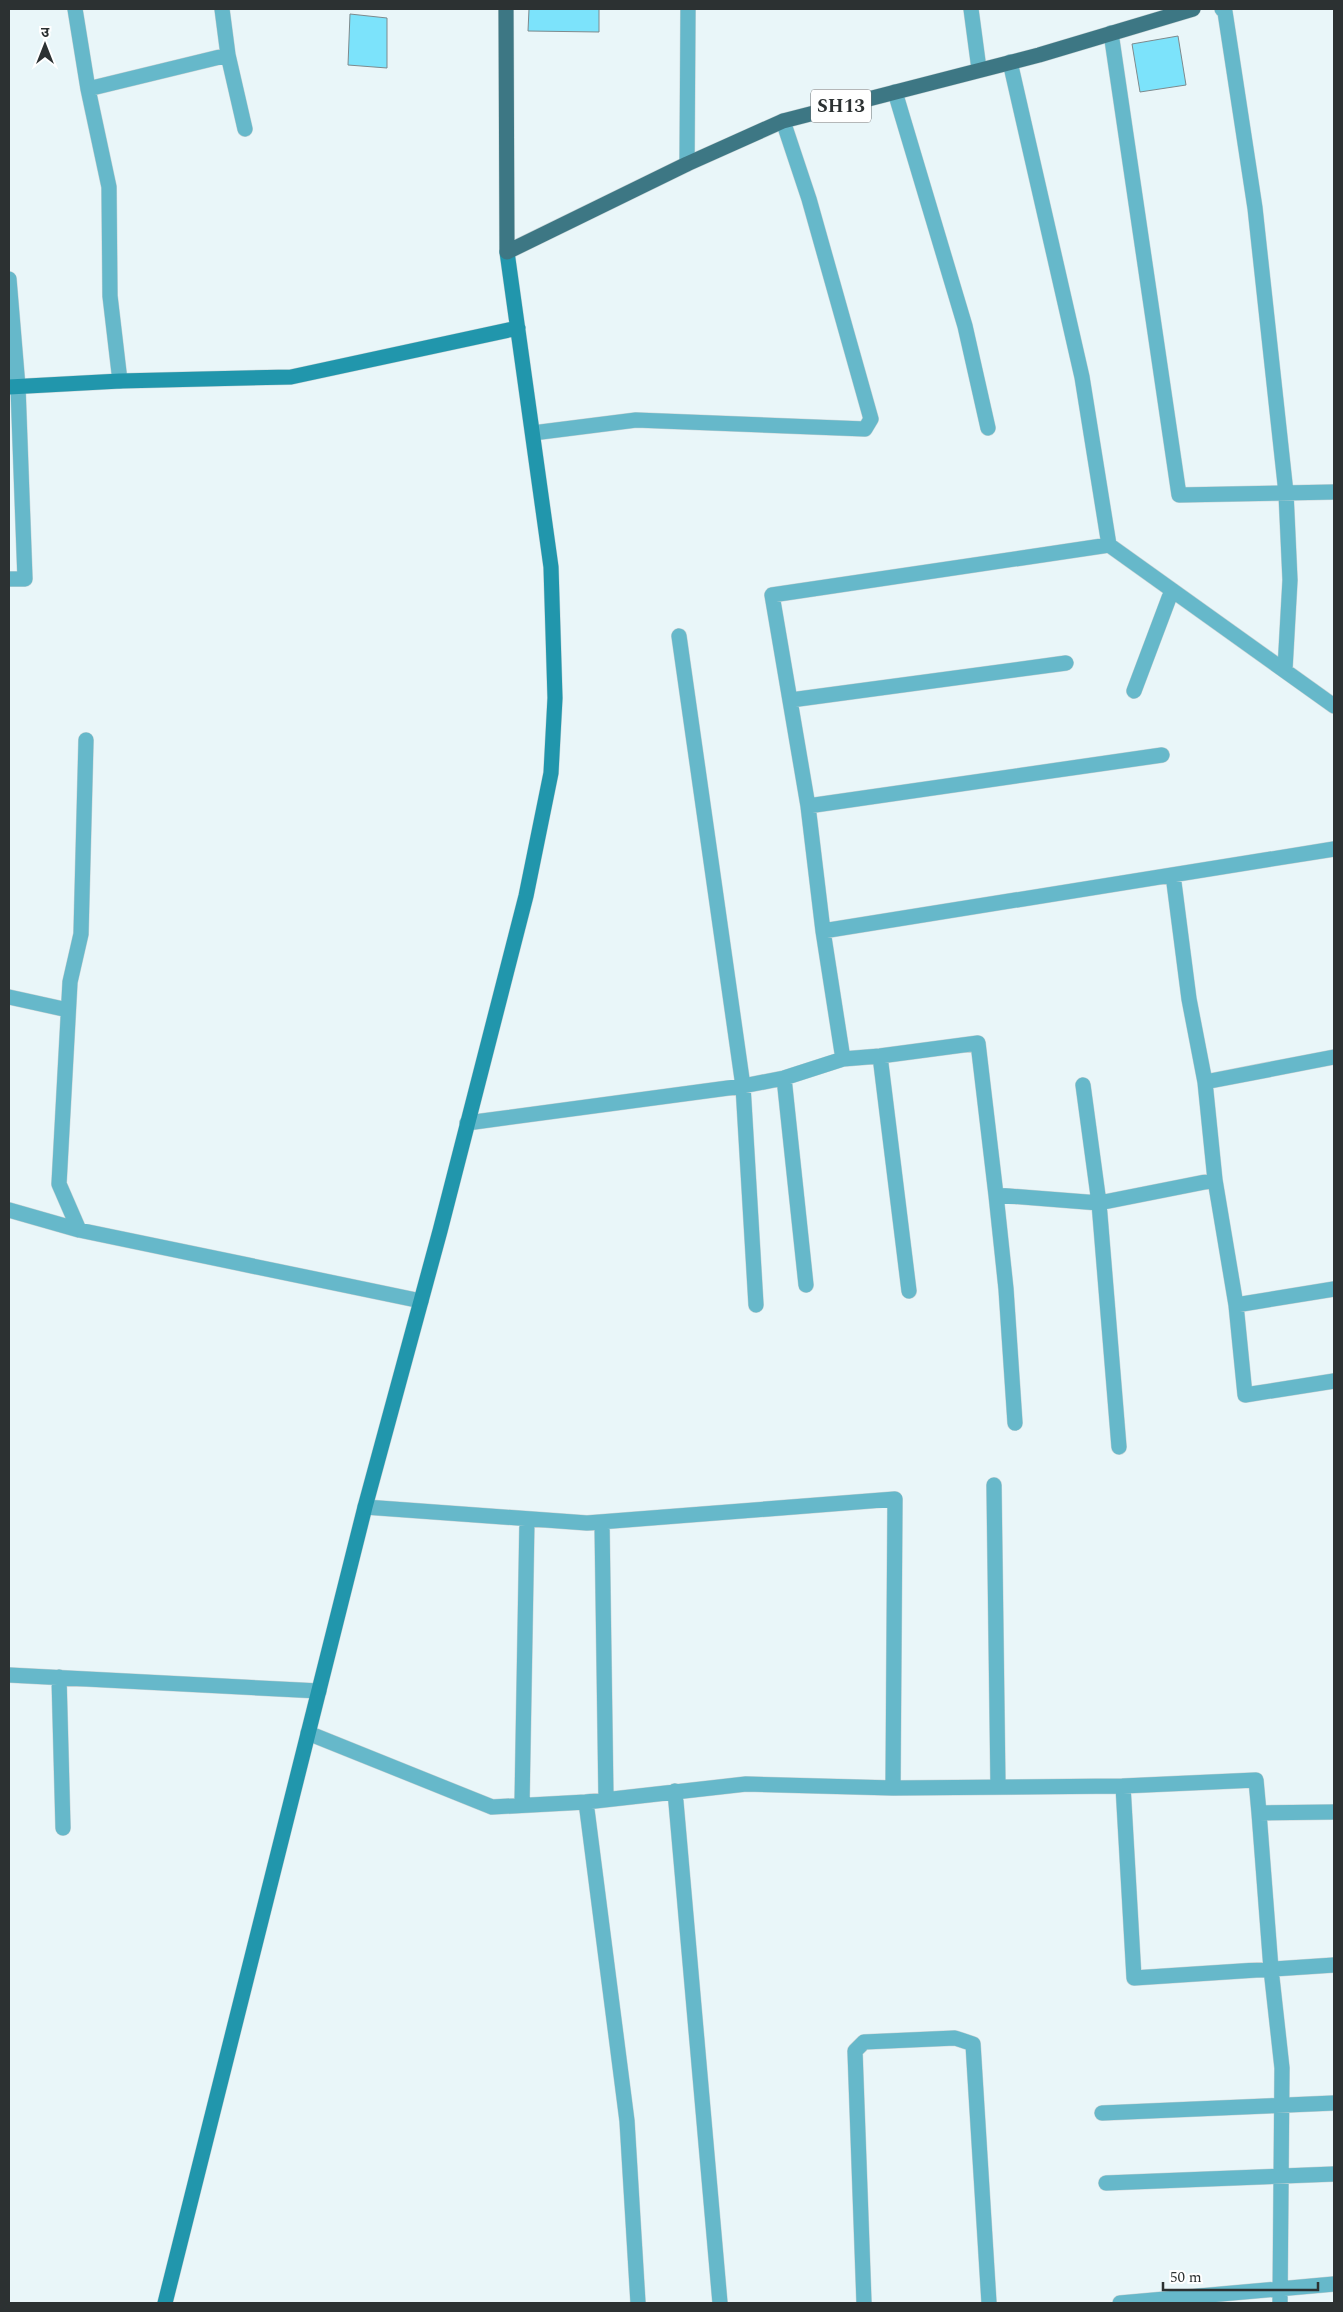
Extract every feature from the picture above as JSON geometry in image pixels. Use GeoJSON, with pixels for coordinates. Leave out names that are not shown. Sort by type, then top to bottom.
{"type":"FeatureCollection","features":[{"type":"Feature","properties":{"kind":"main road"},"geometry":{"type":"LineString","coordinates":[[165,2303],[365,1506],[421,1302],[526,896],[551,774],[555,698],[551,567],[507,252],[506,9]]}},
{"type":"Feature","properties":{"kind":"main road","name":"SH13"},"geometry":{"type":"LineString","coordinates":[[507,252],[687,164],[783,121],[1010,62],[1193,9]]}},
{"type":"Feature","properties":{"kind":"main road"},"geometry":{"type":"LineString","coordinates":[[13,387],[120,381],[291,377],[518,328]]}},
{"type":"Feature","properties":{"kind":"street"},"geometry":{"type":"LineString","coordinates":[[75,9],[88,89],[109,186],[110,296],[120,381]]}},
{"type":"Feature","properties":{"kind":"street"},"geometry":{"type":"LineString","coordinates":[[222,9],[228,55],[245,129]]}},
{"type":"Feature","properties":{"kind":"street"},"geometry":{"type":"LineString","coordinates":[[687,164],[688,9]]}},
{"type":"Feature","properties":{"kind":"street"},"geometry":{"type":"LineString","coordinates":[[971,9],[979,69]]}},
{"type":"Feature","properties":{"kind":"street"},"geometry":{"type":"LineString","coordinates":[[1222,9],[1225,12],[1255,208],[1286,493],[1290,580],[1284,669]]}},
{"type":"Feature","properties":{"kind":"street"},"geometry":{"type":"LineString","coordinates":[[1111,33],[1179,495],[1334,492]]}},
{"type":"Feature","properties":{"kind":"street"},"geometry":{"type":"LineString","coordinates":[[88,89],[228,55]]}},
{"type":"Feature","properties":{"kind":"street"},"geometry":{"type":"LineString","coordinates":[[1010,62],[1082,377],[1109,545]]}},
{"type":"Feature","properties":{"kind":"street"},"geometry":{"type":"LineString","coordinates":[[895,92],[965,326],[988,428]]}},
{"type":"Feature","properties":{"kind":"street"},"geometry":{"type":"LineString","coordinates":[[532,433],[636,420],[866,429],[871,419],[809,199],[783,121]]}},
{"type":"Feature","properties":{"kind":"street"},"geometry":{"type":"LineString","coordinates":[[9,279],[13,387],[25,579],[9,579]]}},
{"type":"Feature","properties":{"kind":"street"},"geometry":{"type":"LineString","coordinates":[[843,1059],[823,931],[808,806],[772,595],[1109,545],[1334,706]]}},
{"type":"Feature","properties":{"kind":"street"},"geometry":{"type":"LineString","coordinates":[[1134,692],[1172,590]]}},
{"type":"Feature","properties":{"kind":"street"},"geometry":{"type":"LineString","coordinates":[[679,636],[743,1086],[756,1305]]}},
{"type":"Feature","properties":{"kind":"street"},"geometry":{"type":"LineString","coordinates":[[791,700],[1066,663]]}},
{"type":"Feature","properties":{"kind":"street"},"geometry":{"type":"LineString","coordinates":[[79,1230],[58,1184],[70,982],[81,934],[86,740]]}},
{"type":"Feature","properties":{"kind":"street"},"geometry":{"type":"LineString","coordinates":[[808,806],[1162,755]]}},
{"type":"Feature","properties":{"kind":"street"},"geometry":{"type":"LineString","coordinates":[[823,931],[1334,849]]}},
{"type":"Feature","properties":{"kind":"street"},"geometry":{"type":"LineString","coordinates":[[1173,875],[1189,999],[1205,1082],[1215,1180],[1236,1304],[1246,1395],[1334,1382]]}},
{"type":"Feature","properties":{"kind":"street"},"geometry":{"type":"LineString","coordinates":[[9,997],[68,1010]]}},
{"type":"Feature","properties":{"kind":"street"},"geometry":{"type":"LineString","coordinates":[[468,1123],[743,1086],[784,1078],[843,1059],[978,1043],[1006,1289],[1015,1424]]}},
{"type":"Feature","properties":{"kind":"street"},"geometry":{"type":"LineString","coordinates":[[880,1056],[910,1292]]}},
{"type":"Feature","properties":{"kind":"street"},"geometry":{"type":"LineString","coordinates":[[1205,1082],[1334,1057]]}},
{"type":"Feature","properties":{"kind":"street"},"geometry":{"type":"LineString","coordinates":[[784,1078],[806,1285]]}},
{"type":"Feature","properties":{"kind":"street"},"geometry":{"type":"LineString","coordinates":[[1083,1085],[1099,1203],[1119,1447]]}},
{"type":"Feature","properties":{"kind":"street"},"geometry":{"type":"LineString","coordinates":[[996,1195],[1099,1203],[1215,1180]]}},
{"type":"Feature","properties":{"kind":"street"},"geometry":{"type":"LineString","coordinates":[[9,1210],[79,1230],[421,1302]]}},
{"type":"Feature","properties":{"kind":"street"},"geometry":{"type":"LineString","coordinates":[[1236,1304],[1334,1289]]}},
{"type":"Feature","properties":{"kind":"street"},"geometry":{"type":"LineString","coordinates":[[994,1485],[998,1787]]}},
{"type":"Feature","properties":{"kind":"street"},"geometry":{"type":"LineString","coordinates":[[365,1506],[588,1523],[895,1499],[893,1788]]}},
{"type":"Feature","properties":{"kind":"street"},"geometry":{"type":"LineString","coordinates":[[522,1804],[527,1519]]}},
{"type":"Feature","properties":{"kind":"street"},"geometry":{"type":"LineString","coordinates":[[602,1522],[606,1800]]}},
{"type":"Feature","properties":{"kind":"street"},"geometry":{"type":"LineString","coordinates":[[9,1675],[319,1690]]}},
{"type":"Feature","properties":{"kind":"street"},"geometry":{"type":"LineString","coordinates":[[59,1678],[63,1828]]}},
{"type":"Feature","properties":{"kind":"street"},"geometry":{"type":"LineString","coordinates":[[308,1733],[492,1807],[586,1802],[675,1790],[746,1784],[893,1788],[1123,1786],[1256,1780],[1270,1969],[1282,2068],[1280,2303]]}},
{"type":"Feature","properties":{"kind":"street"},"geometry":{"type":"LineString","coordinates":[[1123,1786],[1134,1978],[1334,1964]]}},
{"type":"Feature","properties":{"kind":"street"},"geometry":{"type":"LineString","coordinates":[[675,1790],[720,2303]]}},
{"type":"Feature","properties":{"kind":"street"},"geometry":{"type":"LineString","coordinates":[[586,1802],[626,2121],[638,2303]]}},
{"type":"Feature","properties":{"kind":"street"},"geometry":{"type":"LineString","coordinates":[[1259,1813],[1334,1812]]}},
{"type":"Feature","properties":{"kind":"street"},"geometry":{"type":"LineString","coordinates":[[864,2303],[854,2051],[864,2042],[955,2038],[973,2044],[989,2303]]}},
{"type":"Feature","properties":{"kind":"street"},"geometry":{"type":"LineString","coordinates":[[1102,2113],[1334,2103]]}},
{"type":"Feature","properties":{"kind":"street"},"geometry":{"type":"LineString","coordinates":[[1106,2183],[1334,2174]]}},
{"type":"Feature","properties":{"kind":"street"},"geometry":{"type":"LineString","coordinates":[[1120,2303],[1334,2284]]}},
{"type":"Feature","properties":{"kind":"building"},"geometry":{"type":"Polygon","coordinates":[[[529,9],[599,9],[599,32],[528,31],[529,9]]]}},
{"type":"Feature","properties":{"kind":"building"},"geometry":{"type":"Polygon","coordinates":[[[350,14],[387,18],[387,68],[348,65],[350,14]]]}},
{"type":"Feature","properties":{"kind":"building"},"geometry":{"type":"Polygon","coordinates":[[[1178,36],[1186,85],[1140,92],[1132,44],[1178,36]]]}}]}
